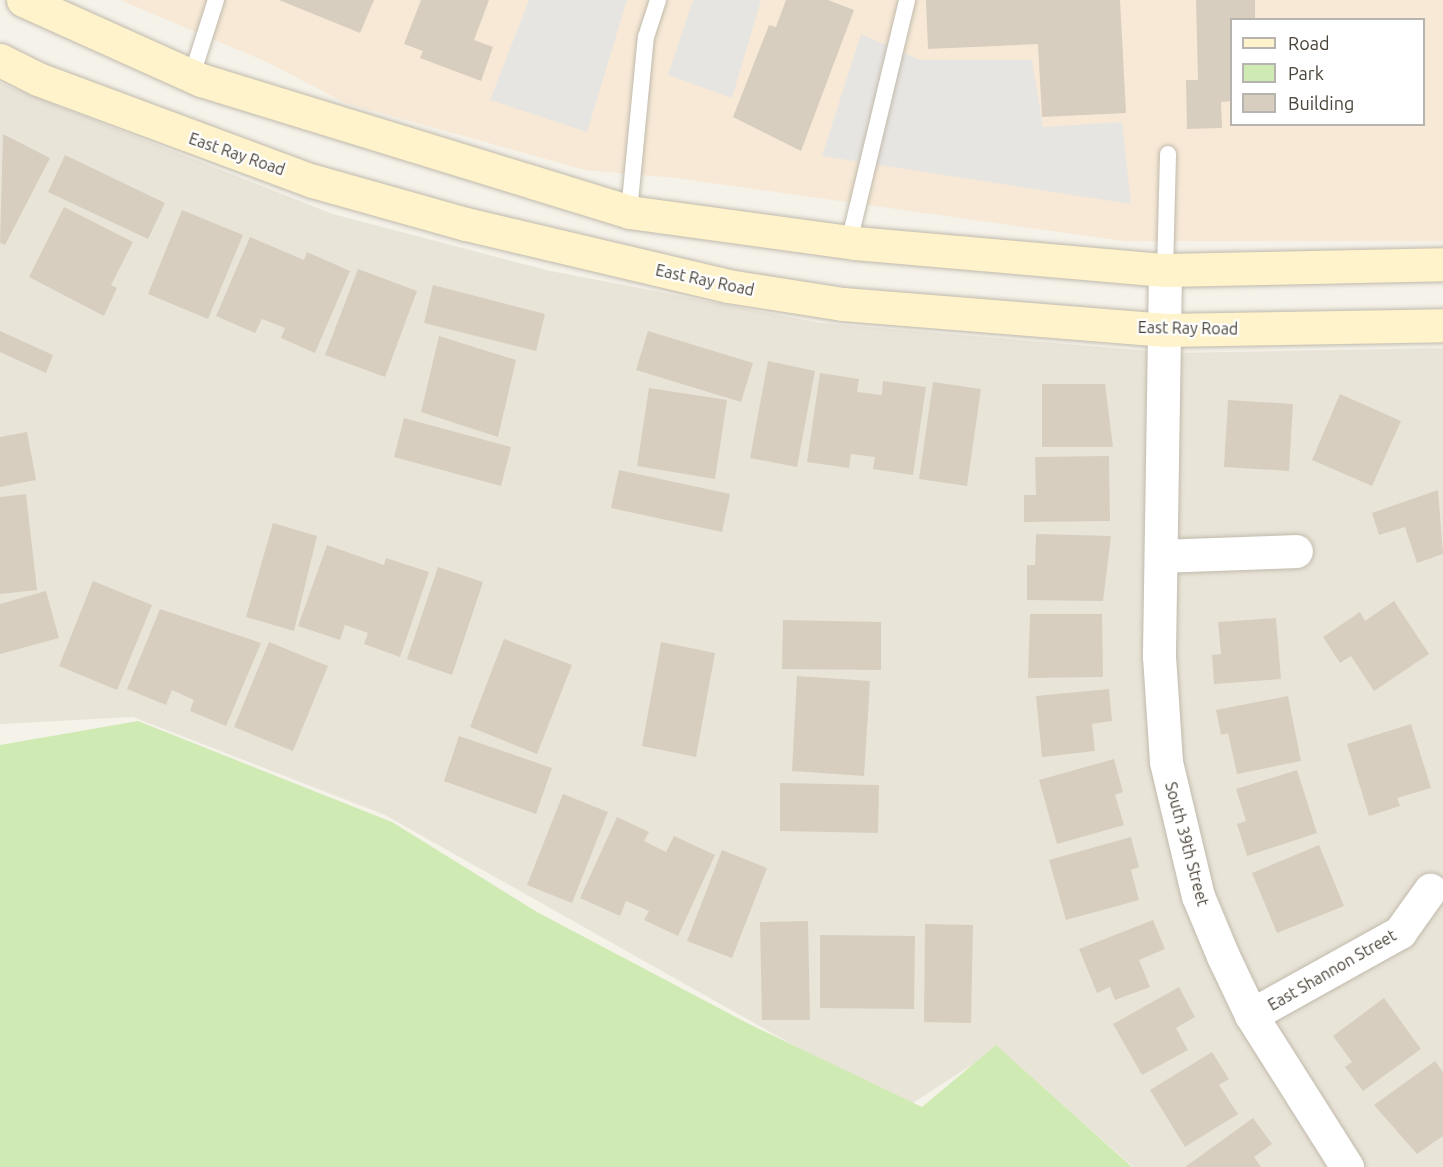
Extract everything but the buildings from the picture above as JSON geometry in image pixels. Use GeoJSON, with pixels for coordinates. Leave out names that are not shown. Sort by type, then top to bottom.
{"type":"FeatureCollection","features":[{"type":"Feature","properties":{"kind":"main road"},"geometry":{"type":"LineString","coordinates":[[23,0],[192,75],[629,212],[849,242],[1165,270],[1443,264]]}},
{"type":"Feature","properties":{"kind":"main road","name":"East Ray Road"},"geometry":{"type":"LineString","coordinates":[[0,60],[38,79],[313,181],[466,224],[729,286],[843,304],[1166,330],[1443,325]]}},
{"type":"Feature","properties":{"kind":"street","name":"South 39th Street"},"geometry":{"type":"LineString","coordinates":[[1165,270],[1166,330],[1161,556],[1166,762],[1198,896],[1251,1016],[1347,1167]]}},
{"type":"Feature","properties":{"kind":"street"},"geometry":{"type":"LineString","coordinates":[[1161,556],[1296,551]]}},
{"type":"Feature","properties":{"kind":"street","name":"East Shannon Street"},"geometry":{"type":"LineString","coordinates":[[1251,1016],[1400,932],[1430,890]]}},
{"type":"Feature","properties":{"kind":"lane"},"geometry":{"type":"LineString","coordinates":[[192,75],[216,0]]}},
{"type":"Feature","properties":{"kind":"lane"},"geometry":{"type":"LineString","coordinates":[[629,212],[646,37],[658,0]]}},
{"type":"Feature","properties":{"kind":"lane"},"geometry":{"type":"LineString","coordinates":[[849,242],[908,0]]}},
{"type":"Feature","properties":{"kind":"lane"},"geometry":{"type":"LineString","coordinates":[[1165,270],[1168,154]]}},
{"type":"Feature","properties":{"kind":"shaded area"},"geometry":{"type":"Polygon","coordinates":[[[120,0],[1443,0],[1443,241],[1123,241],[676,178],[585,170],[345,103],[269,63],[120,0]]]}},
{"type":"Feature","properties":{"kind":"shaded area"},"geometry":{"type":"Polygon","coordinates":[[[529,0],[627,0],[587,132],[490,100],[529,0]]]}},
{"type":"Feature","properties":{"kind":"shaded area"},"geometry":{"type":"Polygon","coordinates":[[[693,0],[761,0],[732,98],[668,75],[693,0]]]}},
{"type":"Feature","properties":{"kind":"shaded area"},"geometry":{"type":"Polygon","coordinates":[[[861,34],[920,60],[1032,60],[1043,127],[1122,122],[1131,204],[822,156],[861,34]]]}},
{"type":"Feature","properties":{"kind":"shaded area"},"geometry":{"type":"Polygon","coordinates":[[[0,83],[333,214],[546,270],[820,323],[1173,353],[1443,348],[1443,1167],[1133,1167],[998,1048],[905,1108],[385,815],[133,717],[0,724],[0,83]]]}},
{"type":"Feature","properties":{"kind":"green space"},"geometry":{"type":"Polygon","coordinates":[[[138,721],[392,822],[537,912],[749,1024],[922,1107],[996,1045],[1132,1167],[0,1167],[0,745],[138,721]]]}}]}
